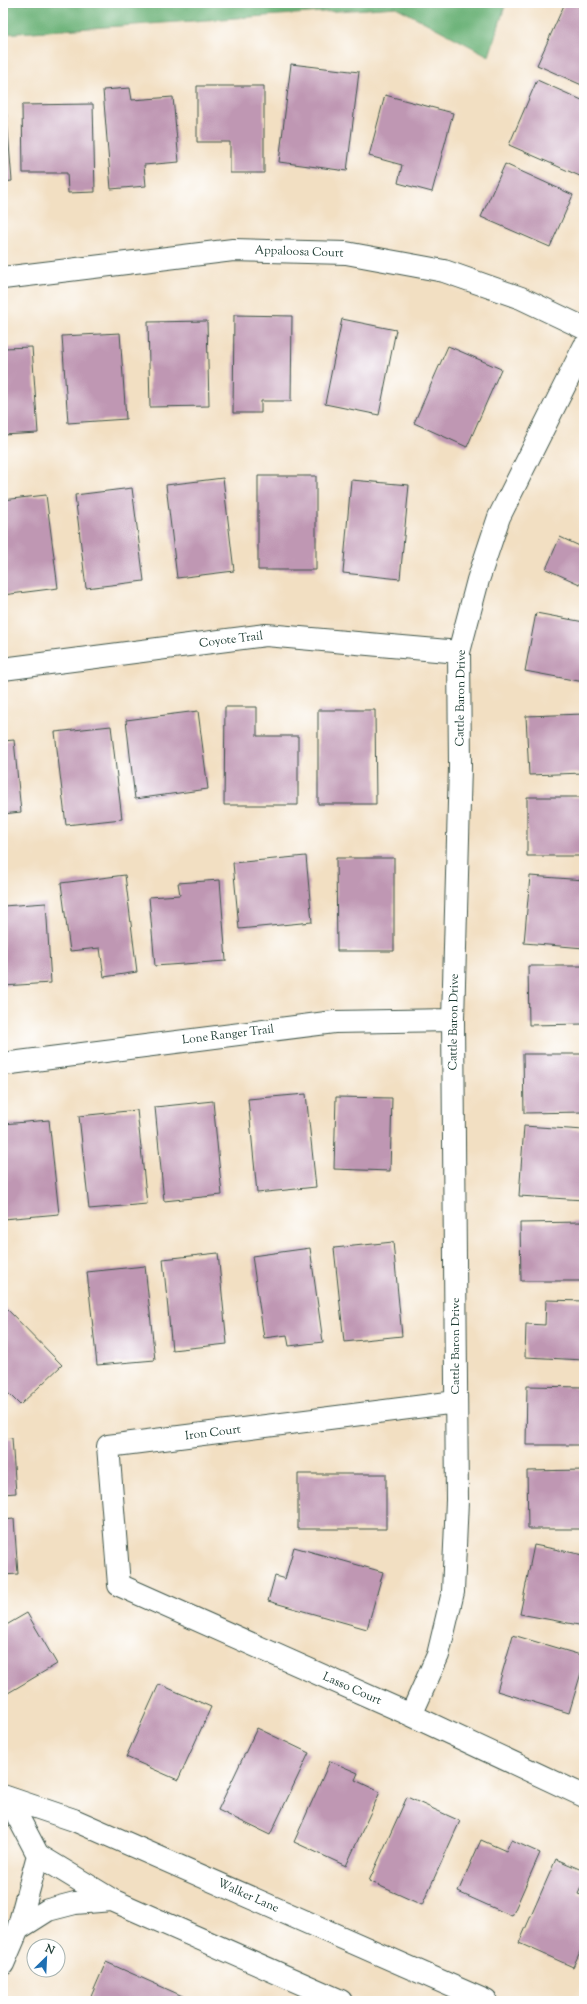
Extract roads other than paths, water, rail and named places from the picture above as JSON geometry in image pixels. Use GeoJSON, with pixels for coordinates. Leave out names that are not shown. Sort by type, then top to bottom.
{"type":"FeatureCollection","features":[{"type":"Feature","properties":{"kind":"street","name":"Appaloosa Court"},"geometry":{"type":"LineString","coordinates":[[3,278],[233,250],[346,252],[444,271],[521,298],[584,328]]}},
{"type":"Feature","properties":{"kind":"street","name":"Cattle Baron Drive"},"geometry":{"type":"LineString","coordinates":[[411,1715],[438,1655],[453,1592],[457,1500],[453,1020],[460,766],[459,652],[478,580],[499,517],[584,347]]}},
{"type":"Feature","properties":{"kind":"street","name":"Coyote Trail"},"geometry":{"type":"LineString","coordinates":[[3,669],[266,635],[459,652]]}},
{"type":"Feature","properties":{"kind":"street","name":"Lone Ranger Trail"},"geometry":{"type":"LineString","coordinates":[[3,1064],[334,1022],[453,1020]]}},
{"type":"Feature","properties":{"kind":"street","name":"Iron Court"},"geometry":{"type":"LineString","coordinates":[[119,1585],[108,1446],[456,1402]]}},
{"type":"Feature","properties":{"kind":"street","name":"Lasso Court"},"geometry":{"type":"LineString","coordinates":[[119,1585],[411,1715],[584,1796]]}},
{"type":"Feature","properties":{"kind":"street"},"geometry":{"type":"LineString","coordinates":[[5,1801],[38,1855],[112,1900],[341,2001]]}},
{"type":"Feature","properties":{"kind":"street","name":"Walker Lane"},"geometry":{"type":"LineString","coordinates":[[5,1801],[74,1820],[486,2001]]}},
{"type":"Feature","properties":{"kind":"street"},"geometry":{"type":"LineString","coordinates":[[3,1964],[18,1929],[38,1855]]}},
{"type":"Feature","properties":{"kind":"street"},"geometry":{"type":"LineString","coordinates":[[18,1929],[48,1910],[75,1903],[112,1900]]}}]}
